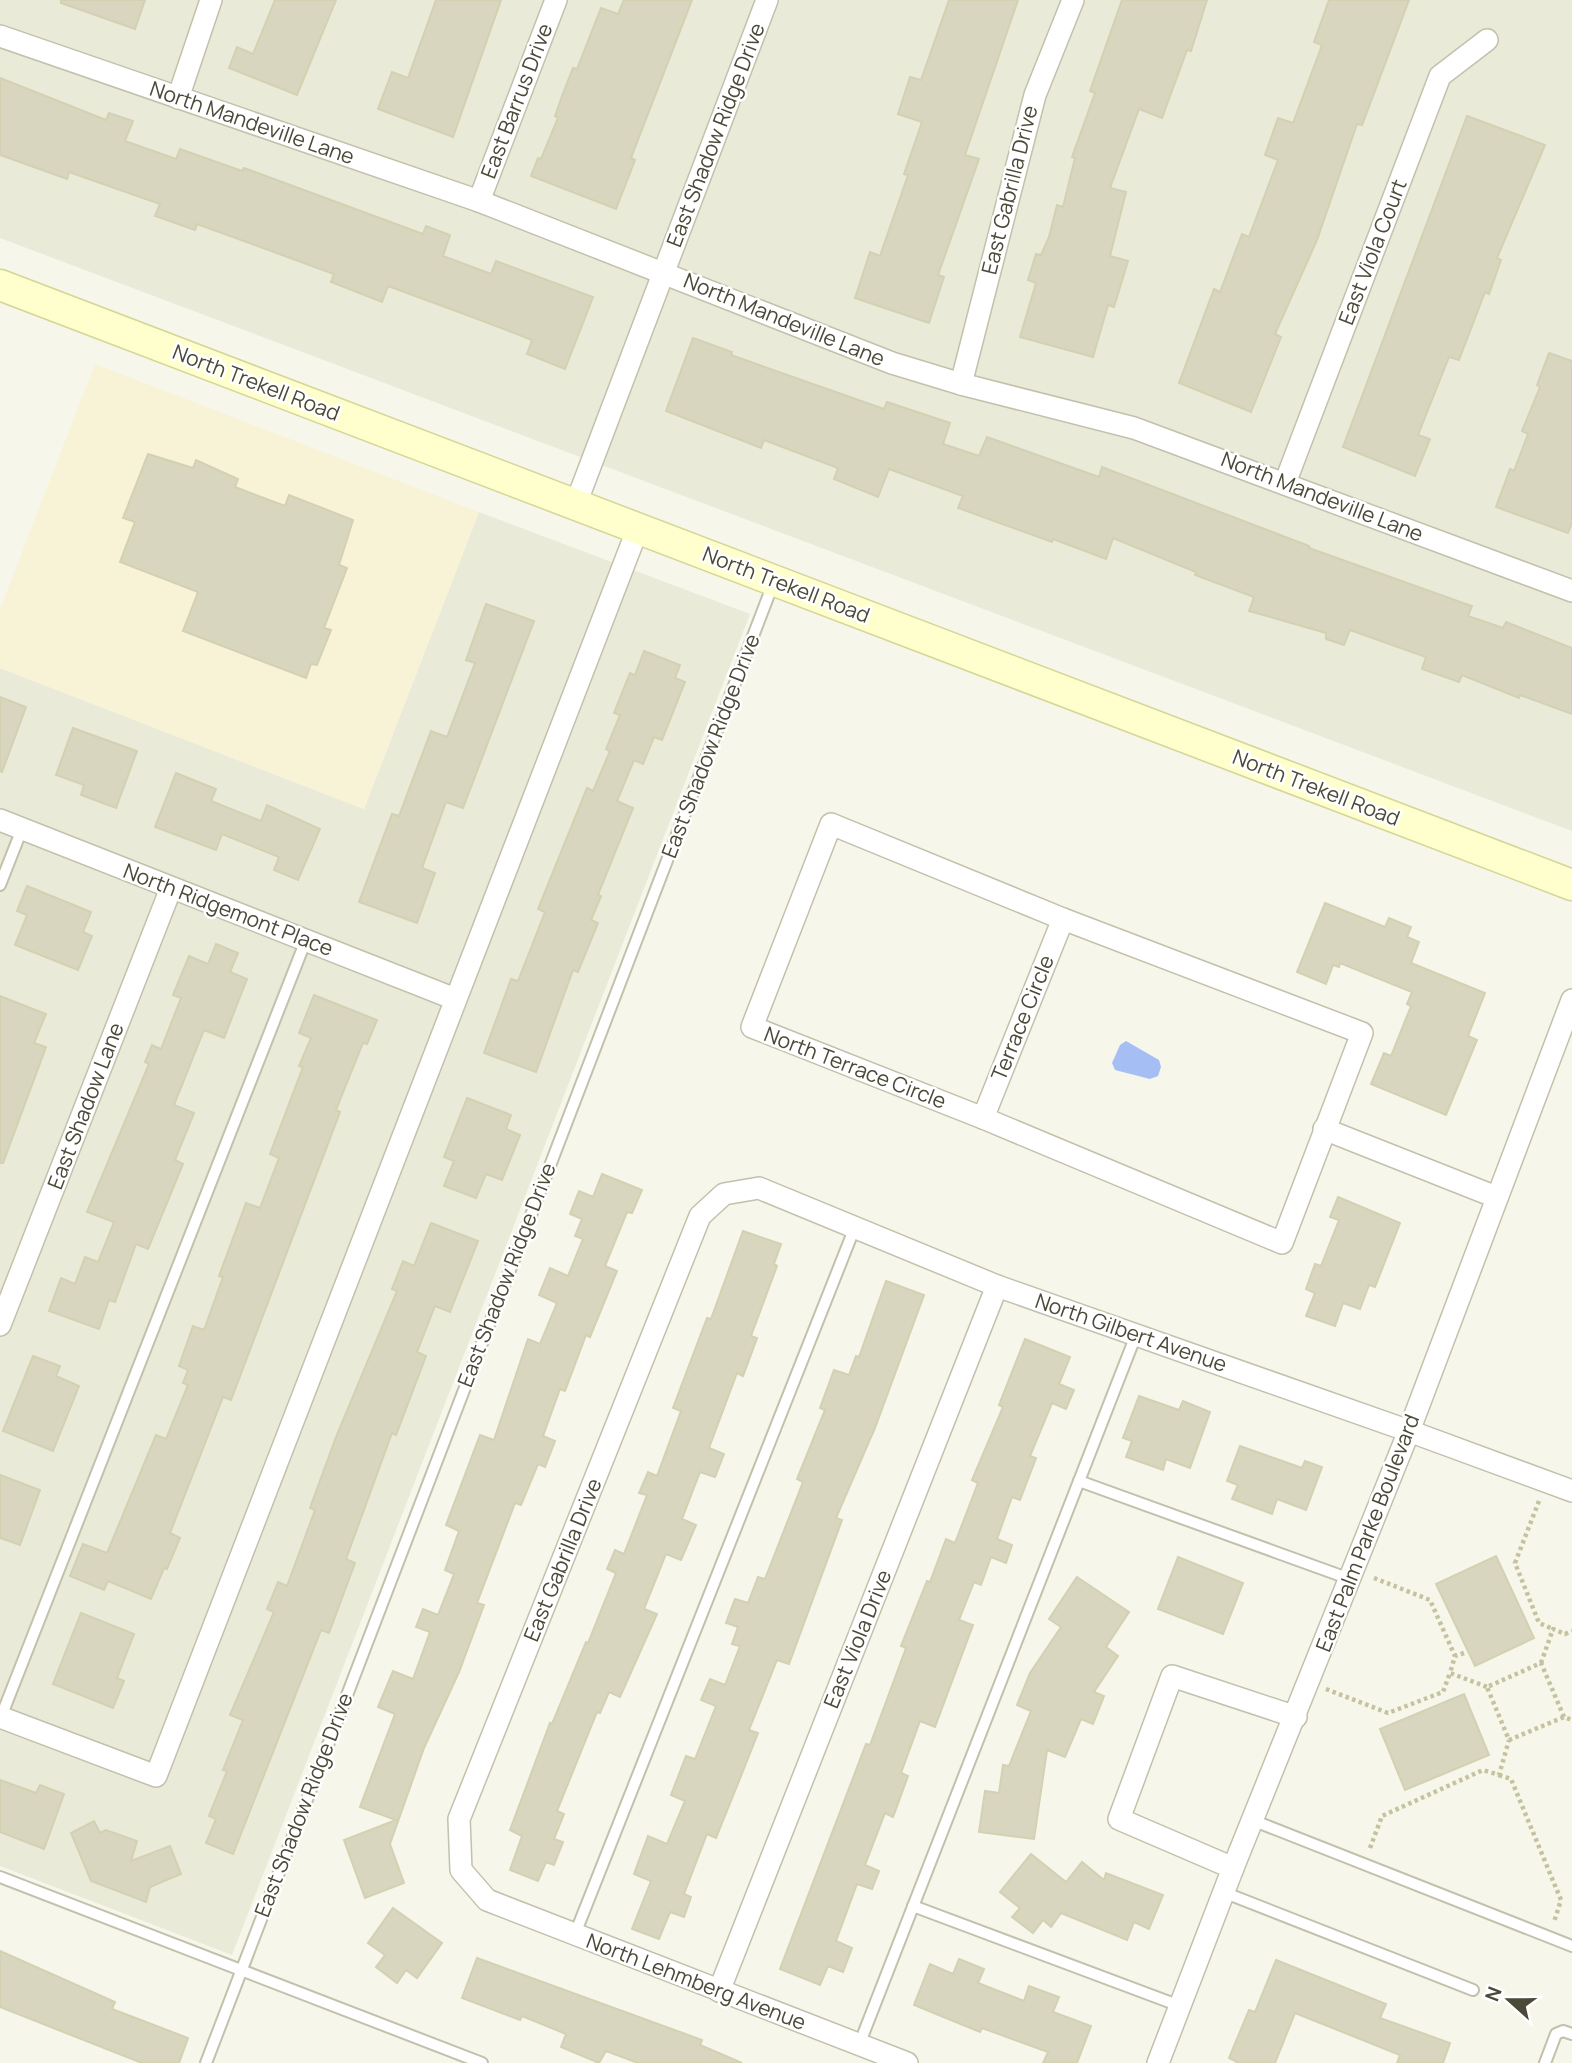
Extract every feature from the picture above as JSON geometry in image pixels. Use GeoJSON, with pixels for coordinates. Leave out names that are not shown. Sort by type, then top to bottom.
{"type":"FeatureCollection","features":[{"type":"Feature","properties":{"kind":"main road","name":"North Trekell Road"},"geometry":{"type":"LineString","coordinates":[[0,285],[1572,885]]}},
{"type":"Feature","properties":{"kind":"street"},"geometry":{"type":"LineString","coordinates":[[178,98],[211,0]]}},
{"type":"Feature","properties":{"kind":"street","name":"East Barrus Drive"},"geometry":{"type":"LineString","coordinates":[[479,201],[556,0]]}},
{"type":"Feature","properties":{"kind":"street","name":"East Shadow Ridge Drive"},"geometry":{"type":"LineString","coordinates":[[575,506],[767,0]]}},
{"type":"Feature","properties":{"kind":"street","name":"East Gabrilla Drive"},"geometry":{"type":"LineString","coordinates":[[961,384],[1035,95],[1073,0]]}},
{"type":"Feature","properties":{"kind":"street","name":"North Mandeville Lane"},"geometry":{"type":"LineString","coordinates":[[0,36],[479,201],[892,363],[961,384],[1134,428],[1572,591]]}},
{"type":"Feature","properties":{"kind":"street","name":"East Viola Court"},"geometry":{"type":"LineString","coordinates":[[1285,483],[1440,76],[1487,40]]}},
{"type":"Feature","properties":{"kind":"street"},"geometry":{"type":"LineString","coordinates":[[1,1717],[156,1776],[638,528]]}},
{"type":"Feature","properties":{"kind":"street","name":"North Ridgemont Place"},"geometry":{"type":"LineString","coordinates":[[0,820],[455,999]]}},
{"type":"Feature","properties":{"kind":"street","name":"North Terrace Circle"},"geometry":{"type":"LineString","coordinates":[[831,824],[1063,919],[1362,1033],[1282,1242],[982,1118],[752,1027],[831,824]]}},
{"type":"Feature","properties":{"kind":"street","name":"East Shadow Lane"},"geometry":{"type":"LineString","coordinates":[[0,1325],[172,888]]}},
{"type":"Feature","properties":{"kind":"street","name":"Terrace Circle"},"geometry":{"type":"LineString","coordinates":[[982,1118],[1063,919]]}},
{"type":"Feature","properties":{"kind":"street","name":"East Palm Parke Boulevard"},"geometry":{"type":"LineString","coordinates":[[1158,2063],[1223,1892],[1310,1683],[1409,1431],[1572,1000]]}},
{"type":"Feature","properties":{"kind":"street"},"geometry":{"type":"LineString","coordinates":[[1324,1129],[1496,1197]]}},
{"type":"Feature","properties":{"kind":"street","name":"North Gilbert Avenue"},"geometry":{"type":"LineString","coordinates":[[700,1216],[724,1194],[759,1188],[997,1286],[1572,1491]]}},
{"type":"Feature","properties":{"kind":"street","name":"East Gabrilla Drive"},"geometry":{"type":"LineString","coordinates":[[486,1900],[461,1870],[459,1819],[700,1216]]}},
{"type":"Feature","properties":{"kind":"street","name":"East Viola Drive"},"geometry":{"type":"LineString","coordinates":[[719,1991],[997,1286]]}},
{"type":"Feature","properties":{"kind":"street"},"geometry":{"type":"LineString","coordinates":[[1233,1868],[1119,1819],[1172,1676],[1296,1717]]}},
{"type":"Feature","properties":{"kind":"street","name":"North Lehmberg Avenue"},"geometry":{"type":"LineString","coordinates":[[486,1900],[907,2063]]}},
{"type":"Feature","properties":{"kind":"lane","name":"East Shadow Ridge Drive"},"geometry":{"type":"LineString","coordinates":[[206,2063],[774,581]]}},
{"type":"Feature","properties":{"kind":"lane"},"geometry":{"type":"LineString","coordinates":[[0,885],[22,829]]}},
{"type":"Feature","properties":{"kind":"lane"},"geometry":{"type":"LineString","coordinates":[[1,1717],[306,940]]}},
{"type":"Feature","properties":{"kind":"lane"},"geometry":{"type":"LineString","coordinates":[[575,1934],[855,1227]]}},
{"type":"Feature","properties":{"kind":"lane"},"geometry":{"type":"LineString","coordinates":[[859,2045],[1136,1335]]}},
{"type":"Feature","properties":{"kind":"lane"},"geometry":{"type":"LineString","coordinates":[[1079,1480],[1352,1575]]}},
{"type":"Feature","properties":{"kind":"lane"},"geometry":{"type":"LineString","coordinates":[[1252,1820],[1572,1946]]}},
{"type":"Feature","properties":{"kind":"lane"},"geometry":{"type":"LineString","coordinates":[[0,1877],[482,2063]]}},
{"type":"Feature","properties":{"kind":"lane"},"geometry":{"type":"LineString","coordinates":[[1223,1892],[1474,1990]]}},
{"type":"Feature","properties":{"kind":"lane"},"geometry":{"type":"LineString","coordinates":[[913,1906],[1180,2006]]}},
{"type":"Feature","properties":{"kind":"lane"},"geometry":{"type":"LineString","coordinates":[[1545,2063],[1556,2034],[1563,2031],[1572,2034]]}},
{"type":"Feature","properties":{"kind":"path"},"geometry":{"type":"LineString","coordinates":[[1547,1482],[1515,1563],[1539,1623],[1565,1634],[1572,1631]]}},
{"type":"Feature","properties":{"kind":"path"},"geometry":{"type":"LineString","coordinates":[[1310,1683],[1388,1713],[1443,1692],[1455,1656],[1430,1600],[1352,1575]]}},
{"type":"Feature","properties":{"kind":"path"},"geometry":{"type":"LineString","coordinates":[[1553,1629],[1541,1663],[1564,1717]]}},
{"type":"Feature","properties":{"kind":"path"},"geometry":{"type":"LineString","coordinates":[[1455,1656],[1464,1653]]}},
{"type":"Feature","properties":{"kind":"path"},"geometry":{"type":"LineString","coordinates":[[1450,1673],[1488,1687],[1541,1663]]}},
{"type":"Feature","properties":{"kind":"path"},"geometry":{"type":"LineString","coordinates":[[1488,1687],[1509,1740],[1499,1775]]}},
{"type":"Feature","properties":{"kind":"path"},"geometry":{"type":"LineString","coordinates":[[1509,1740],[1564,1717],[1572,1720]]}},
{"type":"Feature","properties":{"kind":"path"},"geometry":{"type":"LineString","coordinates":[[1364,1864],[1382,1816],[1483,1770],[1511,1779],[1561,1900],[1549,1937]]}},
{"type":"Feature","properties":{"kind":"shaded area"},"geometry":{"type":"Polygon","coordinates":[[[0,0],[1572,0],[1572,831],[0,238],[0,0]]]}},
{"type":"Feature","properties":{"kind":"shaded area"},"geometry":{"type":"Polygon","coordinates":[[[95,364],[479,512],[364,809],[0,668],[0,609],[95,364]]]}},
{"type":"Feature","properties":{"kind":"shaded area"},"geometry":{"type":"Polygon","coordinates":[[[479,512],[750,614],[232,1955],[0,1866],[0,668],[364,809],[479,512]]]}},
{"type":"Feature","properties":{"kind":"water"},"geometry":{"type":"Polygon","coordinates":[[[1126,1041],[1159,1060],[1161,1067],[1158,1076],[1150,1079],[1115,1070],[1112,1063],[1120,1045],[1126,1041]]]}},
{"type":"Feature","properties":{"kind":"building"},"geometry":{"type":"Polygon","coordinates":[[[61,0],[145,0],[135,29],[61,3],[61,0]]]}},
{"type":"Feature","properties":{"kind":"building"},"geometry":{"type":"Polygon","coordinates":[[[275,0],[336,0],[297,95],[229,68],[237,47],[253,54],[275,0]]]}},
{"type":"Feature","properties":{"kind":"building"},"geometry":{"type":"Polygon","coordinates":[[[436,0],[501,0],[453,137],[378,109],[392,72],[408,78],[436,0]]]}},
{"type":"Feature","properties":{"kind":"building"},"geometry":{"type":"Polygon","coordinates":[[[624,0],[692,0],[631,158],[635,160],[616,209],[531,176],[558,118],[555,116],[573,68],[577,69],[601,8],[618,14],[624,0]]]}},
{"type":"Feature","properties":{"kind":"building"},"geometry":{"type":"Polygon","coordinates":[[[949,0],[1018,0],[965,155],[979,159],[938,275],[944,277],[929,323],[855,298],[870,252],[880,256],[908,175],[904,174],[922,122],[898,114],[910,77],[921,80],[949,0]]]}},
{"type":"Feature","properties":{"kind":"building"},"geometry":{"type":"Polygon","coordinates":[[[1122,0],[1207,0],[1191,51],[1187,50],[1162,118],[1139,109],[1110,188],[1126,192],[1110,256],[1128,261],[1114,307],[1108,305],[1093,357],[1020,337],[1036,283],[1028,280],[1036,254],[1041,255],[1049,237],[1057,205],[1063,207],[1075,158],[1072,157],[1095,93],[1090,91],[1122,0]]]}},
{"type":"Feature","properties":{"kind":"building"},"geometry":{"type":"Polygon","coordinates":[[[1329,0],[1409,0],[1362,125],[1357,124],[1317,240],[1275,334],[1281,337],[1251,412],[1179,383],[1214,289],[1220,292],[1242,234],[1249,237],[1278,160],[1265,155],[1278,118],[1293,123],[1322,45],[1314,42],[1329,0]]]}},
{"type":"Feature","properties":{"kind":"building"},"geometry":{"type":"Polygon","coordinates":[[[0,78],[106,120],[109,113],[133,121],[125,141],[176,159],[180,149],[242,171],[244,168],[423,234],[426,226],[450,235],[443,256],[491,274],[496,261],[593,297],[565,369],[527,354],[532,340],[475,318],[388,286],[382,302],[331,282],[334,274],[197,224],[195,230],[155,216],[160,204],[69,172],[67,179],[0,155],[0,78]]]}},
{"type":"Feature","properties":{"kind":"building"},"geometry":{"type":"Polygon","coordinates":[[[1467,116],[1545,145],[1497,258],[1501,260],[1489,294],[1485,292],[1459,360],[1449,357],[1418,435],[1430,439],[1415,476],[1343,447],[1467,116]]]}},
{"type":"Feature","properties":{"kind":"building"},"geometry":{"type":"Polygon","coordinates":[[[693,338],[732,352],[731,355],[884,409],[887,402],[950,423],[943,444],[979,456],[987,437],[1099,477],[1102,467],[1309,548],[1472,606],[1468,616],[1503,628],[1506,622],[1572,648],[1572,714],[1520,695],[1519,698],[1462,675],[1459,682],[1422,669],[1426,657],[1350,630],[1344,645],[1326,639],[1326,633],[1249,611],[1254,597],[1195,575],[1196,572],[1113,538],[1106,559],[958,508],[963,496],[889,469],[878,497],[834,479],[838,468],[764,440],[761,448],[666,411],[693,338]]]}},
{"type":"Feature","properties":{"kind":"building"},"geometry":{"type":"Polygon","coordinates":[[[1549,353],[1572,361],[1572,522],[1568,533],[1496,507],[1510,469],[1514,471],[1528,434],[1522,431],[1540,387],[1537,385],[1549,353]]]}},
{"type":"Feature","properties":{"kind":"building"},"geometry":{"type":"Polygon","coordinates":[[[148,454],[193,468],[196,460],[238,479],[235,487],[285,506],[289,495],[353,520],[339,565],[347,568],[324,628],[331,630],[317,665],[311,664],[306,678],[183,631],[198,592],[120,562],[135,522],[123,518],[148,454]]]}},
{"type":"Feature","properties":{"kind":"building"},"geometry":{"type":"Polygon","coordinates":[[[486,604],[534,621],[463,808],[446,802],[422,868],[435,873],[417,923],[359,902],[392,814],[399,816],[431,731],[447,737],[475,663],[466,660],[486,604]]]}},
{"type":"Feature","properties":{"kind":"building"},"geometry":{"type":"Polygon","coordinates":[[[644,651],[680,665],[675,678],[685,682],[662,740],[654,737],[643,764],[634,760],[617,801],[633,808],[598,895],[601,896],[591,920],[598,923],[578,972],[573,970],[536,1072],[484,1053],[511,979],[518,981],[545,912],[538,909],[587,788],[593,791],[610,751],[606,749],[620,715],[614,713],[630,673],[635,675],[644,651]]]}},
{"type":"Feature","properties":{"kind":"building"},"geometry":{"type":"Polygon","coordinates":[[[0,697],[26,707],[2,772],[0,771],[0,697]]]}},
{"type":"Feature","properties":{"kind":"building"},"geometry":{"type":"Polygon","coordinates":[[[73,728],[137,751],[116,808],[81,795],[84,785],[56,775],[73,728]]]}},
{"type":"Feature","properties":{"kind":"building"},"geometry":{"type":"Polygon","coordinates":[[[176,773],[216,789],[211,801],[261,821],[267,805],[320,829],[298,880],[274,870],[279,857],[222,834],[216,850],[155,827],[176,773]]]}},
{"type":"Feature","properties":{"kind":"building"},"geometry":{"type":"Polygon","coordinates":[[[27,886],[91,912],[83,932],[92,936],[78,970],[15,945],[27,915],[17,911],[27,886]]]}},
{"type":"Feature","properties":{"kind":"building"},"geometry":{"type":"Polygon","coordinates":[[[1325,903],[1385,927],[1389,918],[1411,927],[1407,937],[1419,942],[1411,963],[1485,993],[1468,1036],[1477,1040],[1446,1115],[1371,1084],[1384,1053],[1391,1056],[1411,1006],[1407,1004],[1412,992],[1340,963],[1339,967],[1333,965],[1326,984],[1297,972],[1325,903]]]}},
{"type":"Feature","properties":{"kind":"building"},"geometry":{"type":"Polygon","coordinates":[[[216,944],[238,953],[230,972],[247,979],[224,1038],[204,1030],[174,1105],[194,1113],[175,1160],[183,1164],[148,1249],[136,1244],[115,1302],[109,1300],[99,1329],[49,1311],[61,1278],[75,1284],[85,1257],[98,1262],[114,1222],[87,1212],[149,1064],[145,1062],[152,1045],[161,1049],[181,998],[173,995],[189,956],[208,964],[216,944]]]}},
{"type":"Feature","properties":{"kind":"building"},"geometry":{"type":"Polygon","coordinates":[[[314,995],[377,1020],[367,1044],[363,1043],[336,1110],[340,1112],[231,1400],[223,1397],[170,1533],[180,1538],[167,1569],[164,1568],[151,1599],[108,1581],[104,1590],[70,1576],[83,1544],[107,1553],[156,1435],[166,1439],[188,1385],[183,1383],[188,1370],[179,1366],[193,1326],[204,1330],[223,1277],[219,1276],[246,1203],[260,1208],[279,1158],[270,1154],[303,1067],[299,1066],[311,1038],[299,1033],[314,995]]]}},
{"type":"Feature","properties":{"kind":"building"},"geometry":{"type":"Polygon","coordinates":[[[0,996],[46,1014],[34,1043],[46,1047],[3,1163],[0,1163],[0,996]]]}},
{"type":"Feature","properties":{"kind":"building"},"geometry":{"type":"Polygon","coordinates":[[[467,1098],[511,1115],[506,1129],[520,1135],[502,1180],[486,1174],[476,1198],[444,1186],[454,1161],[444,1157],[467,1098]]]}},
{"type":"Feature","properties":{"kind":"building"},"geometry":{"type":"Polygon","coordinates":[[[602,1174],[642,1190],[632,1213],[627,1212],[605,1266],[617,1271],[590,1337],[586,1335],[565,1391],[560,1389],[543,1436],[555,1441],[545,1467],[538,1464],[521,1505],[515,1503],[477,1603],[484,1605],[459,1672],[424,1748],[390,1844],[404,1883],[365,1898],[344,1840],[396,1820],[360,1807],[395,1714],[378,1707],[393,1671],[413,1679],[430,1632],[416,1627],[423,1609],[438,1615],[454,1574],[445,1570],[459,1531],[446,1525],[480,1435],[494,1440],[528,1339],[540,1344],[557,1303],[539,1295],[550,1268],[568,1276],[583,1239],[575,1236],[582,1219],[570,1214],[579,1191],[593,1197],[602,1174]]]}},
{"type":"Feature","properties":{"kind":"building"},"geometry":{"type":"Polygon","coordinates":[[[1338,1197],[1400,1223],[1375,1287],[1369,1285],[1360,1309],[1343,1303],[1335,1326],[1306,1316],[1315,1293],[1306,1289],[1315,1264],[1321,1266],[1339,1220],[1330,1217],[1338,1197]]]}},
{"type":"Feature","properties":{"kind":"building"},"geometry":{"type":"Polygon","coordinates":[[[431,1223],[478,1241],[450,1312],[435,1306],[417,1352],[426,1356],[396,1435],[392,1433],[346,1559],[355,1563],[329,1633],[321,1630],[233,1854],[206,1843],[216,1819],[209,1816],[227,1771],[223,1770],[243,1720],[230,1715],[274,1612],[267,1609],[278,1582],[287,1586],[315,1510],[310,1508],[336,1437],[397,1291],[392,1289],[403,1261],[414,1266],[431,1223]]]}},
{"type":"Feature","properties":{"kind":"building"},"geometry":{"type":"Polygon","coordinates":[[[743,1231],[781,1244],[774,1264],[777,1266],[751,1336],[757,1338],[743,1376],[737,1373],[709,1448],[724,1454],[715,1477],[700,1472],[682,1519],[696,1525],[681,1560],[666,1554],[644,1609],[657,1614],[620,1697],[609,1692],[600,1713],[597,1712],[557,1811],[564,1814],[554,1839],[563,1842],[554,1865],[546,1862],[538,1881],[510,1870],[522,1836],[510,1830],[550,1723],[552,1724],[586,1642],[588,1643],[616,1573],[607,1569],[615,1550],[624,1554],[647,1495],[639,1493],[648,1472],[657,1476],[681,1411],[673,1408],[707,1318],[711,1319],[743,1231]]]}},
{"type":"Feature","properties":{"kind":"building"},"geometry":{"type":"Polygon","coordinates":[[[886,1281],[924,1295],[875,1428],[836,1518],[842,1520],[789,1664],[777,1660],[749,1730],[758,1733],[743,1771],[716,1838],[707,1834],[684,1894],[691,1897],[684,1917],[670,1912],[659,1939],[632,1929],[651,1881],[634,1874],[648,1836],[667,1844],[685,1801],[671,1795],[686,1756],[695,1759],[716,1706],[701,1700],[710,1679],[725,1685],[740,1646],[732,1644],[738,1627],[726,1623],[735,1599],[748,1603],[758,1577],[765,1579],[803,1482],[797,1479],[825,1410],[820,1408],[834,1370],[849,1375],[856,1356],[859,1357],[886,1281]]]}},
{"type":"Feature","properties":{"kind":"building"},"geometry":{"type":"Polygon","coordinates":[[[1025,1339],[1070,1357],[1059,1384],[1074,1390],[1066,1409],[1052,1403],[1030,1456],[1036,1458],[1020,1500],[1012,1497],[997,1539],[1012,1545],[1006,1563],[991,1557],[981,1585],[974,1582],[959,1620],[973,1625],[935,1727],[920,1721],[901,1773],[908,1776],[893,1817],[885,1813],[865,1865],[879,1871],[872,1889],[857,1884],[836,1941],[852,1948],[843,1972],[828,1966],[820,1985],[780,1969],[866,1744],[870,1745],[906,1648],[901,1646],[927,1581],[930,1582],[946,1539],[955,1543],[978,1483],[972,1480],[1003,1407],[999,1405],[1025,1339]]]}},
{"type":"Feature","properties":{"kind":"building"},"geometry":{"type":"Polygon","coordinates":[[[33,1356],[60,1366],[56,1376],[79,1386],[53,1451],[3,1431],[33,1356]]]}},
{"type":"Feature","properties":{"kind":"building"},"geometry":{"type":"Polygon","coordinates":[[[1139,1396],[1179,1410],[1183,1401],[1210,1412],[1190,1468],[1166,1459],[1163,1470],[1126,1457],[1132,1441],[1123,1438],[1139,1396]]]}},
{"type":"Feature","properties":{"kind":"building"},"geometry":{"type":"Polygon","coordinates":[[[1240,1446],[1302,1468],[1305,1461],[1322,1467],[1306,1510],[1277,1499],[1272,1514],[1232,1499],[1238,1485],[1227,1481],[1240,1446]]]}},
{"type":"Feature","properties":{"kind":"building"},"geometry":{"type":"Polygon","coordinates":[[[0,1475],[40,1490],[20,1545],[0,1538],[0,1475]]]}},
{"type":"Feature","properties":{"kind":"building"},"geometry":{"type":"Polygon","coordinates":[[[1496,1556],[1534,1638],[1475,1666],[1436,1584],[1496,1556]]]}},
{"type":"Feature","properties":{"kind":"building"},"geometry":{"type":"Polygon","coordinates":[[[1178,1557],[1243,1583],[1223,1634],[1158,1609],[1178,1557]]]}},
{"type":"Feature","properties":{"kind":"building"},"geometry":{"type":"Polygon","coordinates":[[[1077,1577],[1129,1612],[1106,1647],[1118,1656],[1094,1692],[1104,1696],[1093,1724],[1081,1719],[1065,1757],[1047,1750],[1034,1839],[979,1832],[985,1791],[999,1793],[1003,1765],[1009,1766],[1031,1711],[1017,1705],[1030,1673],[1061,1627],[1049,1619],[1077,1577]]]}},
{"type":"Feature","properties":{"kind":"building"},"geometry":{"type":"Polygon","coordinates":[[[81,1613],[134,1634],[117,1678],[124,1681],[113,1708],[53,1684],[81,1613]]]}},
{"type":"Feature","properties":{"kind":"building"},"geometry":{"type":"Polygon","coordinates":[[[1464,1694],[1489,1755],[1405,1790],[1380,1729],[1464,1694]]]}},
{"type":"Feature","properties":{"kind":"building"},"geometry":{"type":"Polygon","coordinates":[[[0,1780],[36,1793],[40,1785],[64,1794],[44,1849],[0,1832],[0,1780]]]}},
{"type":"Feature","properties":{"kind":"building"},"geometry":{"type":"Polygon","coordinates":[[[94,1821],[100,1833],[106,1830],[137,1841],[131,1861],[170,1846],[181,1874],[150,1887],[146,1902],[91,1881],[71,1833],[94,1821]]]}},
{"type":"Feature","properties":{"kind":"building"},"geometry":{"type":"Polygon","coordinates":[[[1031,1854],[1066,1882],[1082,1862],[1104,1880],[1106,1873],[1163,1895],[1149,1929],[1134,1922],[1127,1940],[1061,1913],[1051,1927],[1043,1920],[1033,1933],[1012,1917],[1020,1908],[1000,1892],[1031,1854]]]}},
{"type":"Feature","properties":{"kind":"building"},"geometry":{"type":"Polygon","coordinates":[[[393,1908],[442,1943],[417,1978],[406,1970],[397,1983],[376,1967],[385,1955],[368,1943],[393,1908]]]}},
{"type":"Feature","properties":{"kind":"building"},"geometry":{"type":"Polygon","coordinates":[[[0,1951],[115,2002],[112,2009],[188,2038],[179,2063],[142,2063],[0,2007],[0,1951]]]}},
{"type":"Feature","properties":{"kind":"building"},"geometry":{"type":"Polygon","coordinates":[[[477,1958],[702,2040],[700,2045],[742,2063],[638,2063],[606,2051],[599,2063],[561,2047],[566,2034],[522,2016],[520,2020],[462,1998],[477,1958]]]}},
{"type":"Feature","properties":{"kind":"building"},"geometry":{"type":"Polygon","coordinates":[[[959,1959],[984,1969],[978,1983],[1024,2001],[1029,1986],[1059,1997],[1053,2012],[1091,2026],[1077,2063],[1043,2063],[1048,2052],[982,2028],[980,2032],[914,2005],[930,1964],[953,1974],[959,1959]]]}},
{"type":"Feature","properties":{"kind":"building"},"geometry":{"type":"Polygon","coordinates":[[[1276,1960],[1386,2004],[1380,2018],[1450,2043],[1443,2063],[1397,2063],[1400,2055],[1295,2013],[1275,2063],[1239,2063],[1229,2058],[1249,2010],[1255,2012],[1276,1960]]]}}]}
